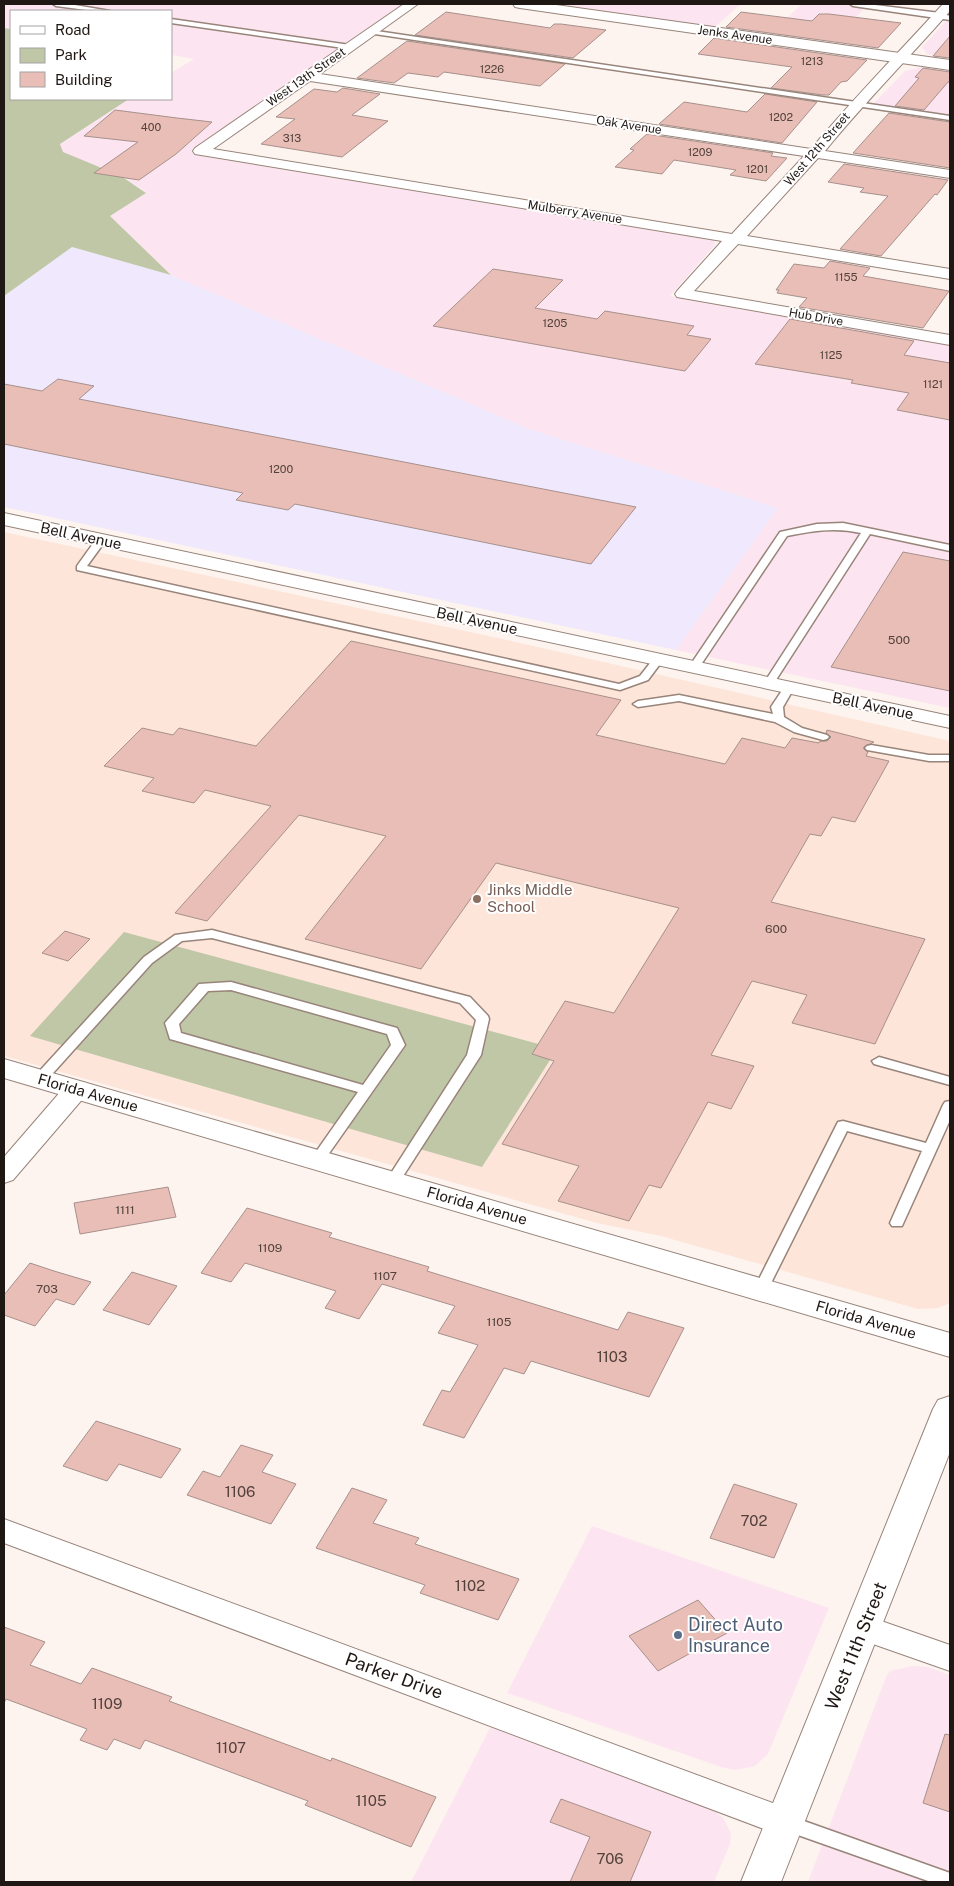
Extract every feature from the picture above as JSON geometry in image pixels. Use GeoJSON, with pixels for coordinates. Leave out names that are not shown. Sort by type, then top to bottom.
{"type":"FeatureCollection","features":[{"type":"Feature","properties":{"kind":"street","name":"West 13th Street"},"geometry":{"type":"LineString","coordinates":[[200,151],[412,4]]}},
{"type":"Feature","properties":{"kind":"street","name":"Jenks Avenue"},"geometry":{"type":"LineString","coordinates":[[520,4],[950,65]]}},
{"type":"Feature","properties":{"kind":"street","name":"West 12th Street"},"geometry":{"type":"LineString","coordinates":[[683,294],[815,153],[856,104],[945,17],[950,4]]}},
{"type":"Feature","properties":{"kind":"street","name":"Oak Avenue"},"geometry":{"type":"LineString","coordinates":[[307,76],[950,174]]}},
{"type":"Feature","properties":{"kind":"street","name":"Mulberry Avenue"},"geometry":{"type":"LineString","coordinates":[[200,151],[950,274]]}},
{"type":"Feature","properties":{"kind":"street","name":"Hub Drive"},"geometry":{"type":"LineString","coordinates":[[683,294],[950,340]]}},
{"type":"Feature","properties":{"kind":"street","name":"Bell Avenue"},"geometry":{"type":"LineString","coordinates":[[4,519],[950,722]]}},
{"type":"Feature","properties":{"kind":"street","name":"Florida Avenue"},"geometry":{"type":"LineString","coordinates":[[4,1068],[950,1345]]}},
{"type":"Feature","properties":{"kind":"street"},"geometry":{"type":"LineString","coordinates":[[4,1174],[77,1089]]}},
{"type":"Feature","properties":{"kind":"street","name":"West 11th Street"},"geometry":{"type":"LineString","coordinates":[[761,1882],[950,1409]]}},
{"type":"Feature","properties":{"kind":"street","name":"Parker Drive"},"geometry":{"type":"LineString","coordinates":[[4,1531],[785,1822]]}},
{"type":"Feature","properties":{"kind":"street"},"geometry":{"type":"LineString","coordinates":[[864,1628],[950,1658]]}},
{"type":"Feature","properties":{"kind":"lane"},"geometry":{"type":"LineString","coordinates":[[56,4],[100,10]]}},
{"type":"Feature","properties":{"kind":"lane"},"geometry":{"type":"LineString","coordinates":[[853,4],[945,17]]}},
{"type":"Feature","properties":{"kind":"lane"},"geometry":{"type":"LineString","coordinates":[[172,21],[350,47]]}},
{"type":"Feature","properties":{"kind":"lane"},"geometry":{"type":"LineString","coordinates":[[370,32],[950,118]]}},
{"type":"Feature","properties":{"kind":"lane"},"geometry":{"type":"LineString","coordinates":[[694,667],[784,534],[817,527],[843,526],[950,548]]}},
{"type":"Feature","properties":{"kind":"lane"},"geometry":{"type":"LineString","coordinates":[[769,683],[867,531]]}},
{"type":"Feature","properties":{"kind":"lane"},"geometry":{"type":"LineString","coordinates":[[101,540],[81,568],[539,671],[620,687],[644,678],[658,660]]}},
{"type":"Feature","properties":{"kind":"lane"},"geometry":{"type":"LineString","coordinates":[[779,719],[777,707],[790,688]]}},
{"type":"Feature","properties":{"kind":"lane"},"geometry":{"type":"LineString","coordinates":[[638,704],[679,698],[779,719],[798,730],[823,737]]}},
{"type":"Feature","properties":{"kind":"lane"},"geometry":{"type":"LineString","coordinates":[[871,748],[929,758],[950,758]]}},
{"type":"Feature","properties":{"kind":"lane"},"geometry":{"type":"LineString","coordinates":[[40,1078],[148,960],[180,938],[212,934],[465,1000],[483,1020],[474,1055],[393,1181]]}},
{"type":"Feature","properties":{"kind":"lane"},"geometry":{"type":"LineString","coordinates":[[318,1159],[367,1090],[398,1046],[392,1031],[231,986],[204,987],[172,1023],[175,1036],[367,1090]]}},
{"type":"Feature","properties":{"kind":"lane"},"geometry":{"type":"LineString","coordinates":[[879,1062],[950,1081]]}},
{"type":"Feature","properties":{"kind":"lane"},"geometry":{"type":"LineString","coordinates":[[897,1223],[950,1105]]}},
{"type":"Feature","properties":{"kind":"lane"},"geometry":{"type":"LineString","coordinates":[[761,1289],[843,1125],[931,1148]]}},
{"type":"Feature","properties":{"kind":"lane"},"geometry":{"type":"LineString","coordinates":[[785,1822],[950,1882]]}},
{"type":"Feature","properties":{"kind":"shaded area"},"geometry":{"type":"Polygon","coordinates":[[[4,4],[403,4],[192,149],[192,152],[713,239],[715,245],[670,296],[950,343],[950,708],[676,650],[778,508],[529,429],[171,275],[110,216],[146,192],[121,176],[62,152],[60,144],[127,100],[172,100],[172,72],[194,59],[172,55],[172,10],[10,10],[10,29],[4,28],[4,4]]]}},
{"type":"Feature","properties":{"kind":"shaded area"},"geometry":{"type":"Polygon","coordinates":[[[556,4],[741,4],[715,27],[556,4]]]}},
{"type":"Feature","properties":{"kind":"shaded area"},"geometry":{"type":"Polygon","coordinates":[[[802,4],[869,4],[832,42],[770,34],[802,4]]]}},
{"type":"Feature","properties":{"kind":"shaded area"},"geometry":{"type":"Polygon","coordinates":[[[947,20],[950,20],[950,59],[927,54],[922,47],[947,20]]]}},
{"type":"Feature","properties":{"kind":"shaded area"},"geometry":{"type":"Polygon","coordinates":[[[922,67],[950,71],[950,120],[869,108],[905,71],[922,67]]]}},
{"type":"Feature","properties":{"kind":"shaded area"},"geometry":{"type":"Polygon","coordinates":[[[72,247],[171,275],[529,429],[778,508],[676,650],[4,507],[4,296],[72,247]]]}},
{"type":"Feature","properties":{"kind":"shaded area","name":"Jinks Middle School"},"geometry":{"type":"Polygon","coordinates":[[[4,532],[498,638],[950,741],[950,1303],[938,1308],[918,1309],[661,1236],[597,1223],[4,1056],[4,532]]]}},
{"type":"Feature","properties":{"kind":"shaded area"},"geometry":{"type":"Polygon","coordinates":[[[592,1526],[829,1608],[768,1754],[755,1766],[735,1770],[721,1767],[507,1693],[592,1526]]]}},
{"type":"Feature","properties":{"kind":"shaded area"},"geometry":{"type":"Polygon","coordinates":[[[912,1666],[928,1667],[950,1675],[950,1882],[808,1882],[886,1677],[890,1671],[912,1666]]]}},
{"type":"Feature","properties":{"kind":"shaded area"},"geometry":{"type":"Polygon","coordinates":[[[491,1726],[712,1809],[723,1818],[731,1833],[730,1844],[714,1882],[411,1882],[491,1726]]]}},
{"type":"Feature","properties":{"kind":"green space"},"geometry":{"type":"Polygon","coordinates":[[[4,28],[10,29],[10,100],[127,100],[60,144],[63,152],[121,176],[146,193],[110,216],[171,275],[72,247],[4,296],[4,28]]]}},
{"type":"Feature","properties":{"kind":"green space"},"geometry":{"type":"Polygon","coordinates":[[[124,932],[557,1049],[482,1167],[30,1036],[124,932]]]}},
{"type":"Feature","properties":{"kind":"building"},"geometry":{"type":"Polygon","coordinates":[[[446,12],[550,28],[554,24],[561,24],[606,30],[573,58],[415,35],[446,12]]]}},
{"type":"Feature","properties":{"kind":"building"},"geometry":{"type":"Polygon","coordinates":[[[741,12],[812,21],[819,14],[829,14],[901,23],[878,48],[726,27],[741,12]]]}},
{"type":"Feature","properties":{"kind":"building"},"geometry":{"type":"Polygon","coordinates":[[[950,36],[950,58],[933,56],[950,36]]]}},
{"type":"Feature","properties":{"kind":"building"},"geometry":{"type":"Polygon","coordinates":[[[714,38],[867,60],[847,81],[841,82],[829,95],[771,88],[792,67],[698,54],[714,38]]]}},
{"type":"Feature","properties":{"kind":"building"},"geometry":{"type":"Polygon","coordinates":[[[407,41],[565,64],[540,86],[444,72],[438,77],[408,73],[394,83],[357,78],[407,41]]]}},
{"type":"Feature","properties":{"kind":"building"},"geometry":{"type":"Polygon","coordinates":[[[923,68],[950,72],[950,82],[924,110],[895,106],[919,78],[915,77],[923,68]]]}},
{"type":"Feature","properties":{"kind":"building"},"geometry":{"type":"Polygon","coordinates":[[[343,88],[380,94],[352,115],[388,121],[342,157],[261,144],[295,119],[276,117],[314,89],[337,92],[343,88]]]}},
{"type":"Feature","properties":{"kind":"building"},"geometry":{"type":"Polygon","coordinates":[[[765,94],[817,102],[782,143],[659,124],[684,102],[747,112],[765,94]]]}},
{"type":"Feature","properties":{"kind":"building"},"geometry":{"type":"Polygon","coordinates":[[[115,110],[212,122],[176,154],[139,180],[94,173],[138,142],[84,136],[115,110]]]}},
{"type":"Feature","properties":{"kind":"building"},"geometry":{"type":"Polygon","coordinates":[[[889,113],[950,122],[950,168],[853,153],[889,113]]]}},
{"type":"Feature","properties":{"kind":"building"},"geometry":{"type":"Polygon","coordinates":[[[647,134],[773,153],[771,156],[787,158],[766,181],[730,175],[736,170],[674,160],[662,174],[615,167],[634,150],[630,149],[647,134]]]}},
{"type":"Feature","properties":{"kind":"building"},"geometry":{"type":"Polygon","coordinates":[[[844,164],[948,180],[937,195],[935,194],[881,256],[840,249],[888,196],[860,192],[864,188],[828,182],[844,164]]]}},
{"type":"Feature","properties":{"kind":"building"},"geometry":{"type":"Polygon","coordinates":[[[830,261],[870,268],[863,276],[949,291],[923,328],[799,307],[807,298],[777,293],[779,290],[776,290],[794,264],[824,268],[830,261]]]}},
{"type":"Feature","properties":{"kind":"building"},"geometry":{"type":"Polygon","coordinates":[[[493,269],[563,280],[535,308],[597,319],[605,311],[694,326],[687,335],[711,339],[685,371],[433,326],[493,269]]]}},
{"type":"Feature","properties":{"kind":"building"},"geometry":{"type":"Polygon","coordinates":[[[790,319],[914,341],[904,355],[950,363],[950,420],[897,410],[909,393],[851,383],[853,380],[755,364],[790,319]]]}},
{"type":"Feature","properties":{"kind":"building"},"geometry":{"type":"Polygon","coordinates":[[[58,379],[94,386],[79,399],[636,507],[591,564],[295,504],[288,510],[236,500],[243,493],[4,444],[4,384],[42,391],[58,379]]]}},
{"type":"Feature","properties":{"kind":"building"},"geometry":{"type":"Polygon","coordinates":[[[903,552],[950,561],[950,691],[831,667],[903,552]]]}},
{"type":"Feature","properties":{"kind":"building"},"geometry":{"type":"Polygon","coordinates":[[[351,641],[621,700],[596,735],[725,764],[742,738],[785,748],[792,738],[819,743],[820,741],[827,741],[831,737],[826,733],[827,730],[874,742],[864,747],[868,752],[866,756],[889,761],[855,822],[832,817],[821,836],[810,834],[771,902],[925,939],[875,1044],[792,1023],[807,995],[752,981],[711,1055],[754,1066],[731,1109],[708,1102],[661,1188],[649,1185],[629,1221],[558,1201],[579,1166],[502,1144],[554,1061],[532,1054],[565,1001],[614,1013],[679,908],[496,863],[421,969],[305,939],[386,836],[299,815],[207,921],[175,913],[271,806],[205,790],[194,803],[142,791],[154,778],[104,766],[142,728],[173,735],[179,728],[256,746],[351,641]]]}},
{"type":"Feature","properties":{"kind":"building"},"geometry":{"type":"Polygon","coordinates":[[[65,931],[90,939],[68,961],[42,953],[65,931]]]}},
{"type":"Feature","properties":{"kind":"building"},"geometry":{"type":"Polygon","coordinates":[[[168,1187],[176,1217],[80,1234],[74,1203],[168,1187]]]}},
{"type":"Feature","properties":{"kind":"building"},"geometry":{"type":"Polygon","coordinates":[[[247,1208],[332,1233],[329,1237],[429,1267],[427,1271],[618,1330],[628,1312],[684,1328],[649,1397],[531,1361],[524,1374],[504,1368],[464,1438],[423,1425],[442,1390],[450,1392],[478,1345],[438,1333],[455,1306],[382,1284],[359,1319],[325,1308],[336,1291],[245,1263],[231,1282],[201,1273],[247,1208]]]}},
{"type":"Feature","properties":{"kind":"building"},"geometry":{"type":"Polygon","coordinates":[[[30,1263],[91,1282],[74,1305],[56,1299],[35,1326],[4,1315],[4,1295],[30,1263]]]}},
{"type":"Feature","properties":{"kind":"building"},"geometry":{"type":"Polygon","coordinates":[[[132,1272],[177,1286],[149,1325],[103,1310],[132,1272]]]}},
{"type":"Feature","properties":{"kind":"building"},"geometry":{"type":"Polygon","coordinates":[[[96,1421],[181,1449],[161,1478],[119,1464],[107,1481],[63,1466],[96,1421]]]}},
{"type":"Feature","properties":{"kind":"building"},"geometry":{"type":"Polygon","coordinates":[[[241,1445],[273,1455],[262,1472],[296,1484],[271,1524],[187,1495],[203,1471],[220,1477],[241,1445]]]}},
{"type":"Feature","properties":{"kind":"building"},"geometry":{"type":"Polygon","coordinates":[[[734,1484],[797,1504],[774,1558],[710,1538],[734,1484]]]}},
{"type":"Feature","properties":{"kind":"building"},"geometry":{"type":"Polygon","coordinates":[[[352,1488],[387,1500],[373,1523],[419,1538],[415,1544],[519,1579],[498,1620],[420,1593],[425,1585],[316,1548],[352,1488]]]}},
{"type":"Feature","properties":{"kind":"building","name":"Direct Auto Insurance"},"geometry":{"type":"Polygon","coordinates":[[[698,1600],[727,1633],[658,1671],[629,1636],[698,1600]]]}},
{"type":"Feature","properties":{"kind":"building"},"geometry":{"type":"Polygon","coordinates":[[[4,1627],[45,1642],[30,1665],[81,1684],[92,1668],[172,1697],[169,1701],[331,1761],[332,1758],[436,1797],[411,1847],[305,1805],[308,1801],[145,1740],[140,1749],[114,1739],[107,1750],[80,1740],[87,1729],[6,1699],[4,1703],[4,1627]]]}},
{"type":"Feature","properties":{"kind":"building"},"geometry":{"type":"Polygon","coordinates":[[[945,1734],[950,1735],[950,1812],[923,1803],[945,1734]]]}},
{"type":"Feature","properties":{"kind":"building"},"geometry":{"type":"Polygon","coordinates":[[[561,1799],[651,1832],[630,1882],[570,1882],[590,1837],[550,1822],[561,1799]]]}},
{"type":"Feature","properties":{"kind":"place","name":"Jinks Middle School"},"geometry":{"type":"Point","coordinates":[477,899]}},
{"type":"Feature","properties":{"kind":"place","name":"Direct Auto Insurance"},"geometry":{"type":"Point","coordinates":[678,1635]}}]}
